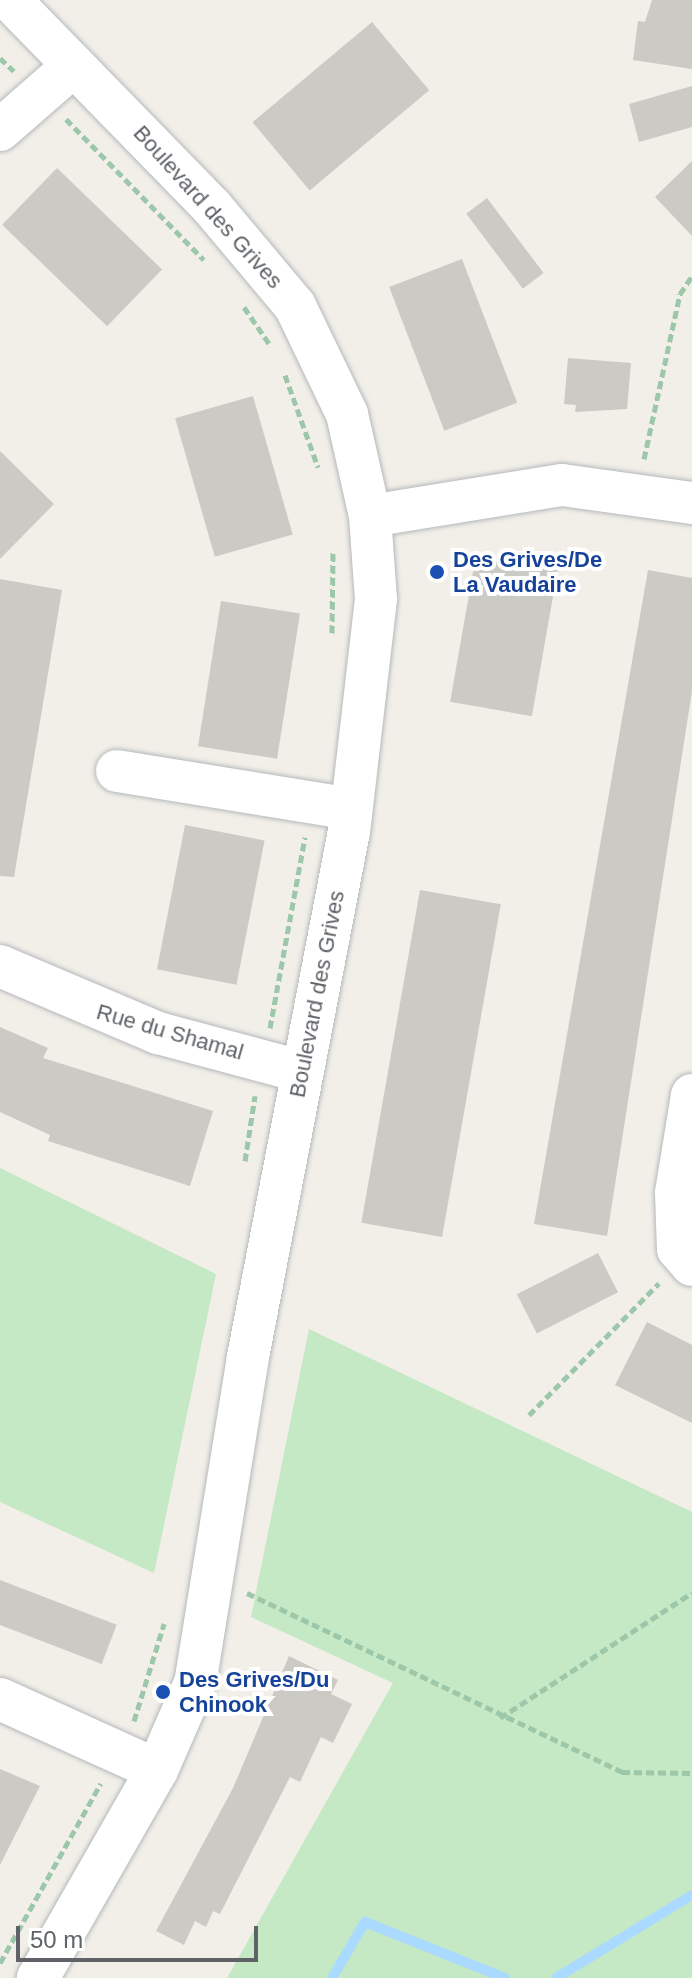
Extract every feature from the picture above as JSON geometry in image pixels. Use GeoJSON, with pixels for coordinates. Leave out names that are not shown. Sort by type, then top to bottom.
{"type":"FeatureCollection","features":[{"type":"Feature","properties":{"kind":"street","name":"Boulevard des Grives"},"geometry":{"type":"LineString","coordinates":[[10,0],[212,207],[295,306],[347,414],[370,516],[373,676],[351,809],[282,1065],[213,1578],[195,1683],[157,1770],[38,1978]]}},
{"type":"Feature","properties":{"kind":"street","name":"Boulevard des Grives"},"geometry":{"type":"LineString","coordinates":[[0,28],[73,66]]}},
{"type":"Feature","properties":{"kind":"street"},"geometry":{"type":"LineString","coordinates":[[0,130],[42,97],[73,66]]}},
{"type":"Feature","properties":{"kind":"street"},"geometry":{"type":"LineString","coordinates":[[370,516],[562,485],[637,491],[692,503]]}},
{"type":"Feature","properties":{"kind":"street"},"geometry":{"type":"LineString","coordinates":[[117,771],[310,805],[351,809]]}},
{"type":"Feature","properties":{"kind":"street","name":"Rue du Shamal"},"geometry":{"type":"LineString","coordinates":[[0,966],[87,1008],[282,1065]]}},
{"type":"Feature","properties":{"kind":"street"},"geometry":{"type":"LineString","coordinates":[[689,1261],[678,1249],[676,1193],[692,1095]]}},
{"type":"Feature","properties":{"kind":"street"},"geometry":{"type":"LineString","coordinates":[[0,1699],[157,1770]]}},
{"type":"Feature","properties":{"kind":"path"},"geometry":{"type":"LineString","coordinates":[[0,58],[210,266]]}},
{"type":"Feature","properties":{"kind":"path"},"geometry":{"type":"LineString","coordinates":[[637,491],[680,294],[692,276]]}},
{"type":"Feature","properties":{"kind":"path"},"geometry":{"type":"LineString","coordinates":[[239,300],[280,360],[321,476]]}},
{"type":"Feature","properties":{"kind":"path"},"geometry":{"type":"LineString","coordinates":[[332,643],[333,541]]}},
{"type":"Feature","properties":{"kind":"path"},"geometry":{"type":"LineString","coordinates":[[244,1166],[282,1065],[310,805]]}},
{"type":"Feature","properties":{"kind":"path"},"geometry":{"type":"LineString","coordinates":[[529,1415],[689,1261]]}},
{"type":"Feature","properties":{"kind":"path"},"geometry":{"type":"LineString","coordinates":[[213,1578],[500,1719],[622,1772],[692,1773]]}},
{"type":"Feature","properties":{"kind":"path"},"geometry":{"type":"LineString","coordinates":[[500,1719],[692,1593]]}},
{"type":"Feature","properties":{"kind":"path"},"geometry":{"type":"LineString","coordinates":[[0,1963],[119,1752],[154,1672],[167,1611]]}},
{"type":"Feature","properties":{"kind":"green space"},"geometry":{"type":"Polygon","coordinates":[[[0,1168],[216,1274],[154,1573],[0,1502],[0,1168]]]}},
{"type":"Feature","properties":{"kind":"green space"},"geometry":{"type":"Polygon","coordinates":[[[309,1329],[692,1512],[692,1978],[227,1978],[393,1683],[251,1617],[309,1329]]]}},
{"type":"Feature","properties":{"kind":"building"},"geometry":{"type":"Polygon","coordinates":[[[652,0],[692,0],[692,69],[633,60],[638,21],[645,22],[652,0]]]}},
{"type":"Feature","properties":{"kind":"building"},"geometry":{"type":"Polygon","coordinates":[[[372,22],[429,90],[310,190],[252,122],[372,22]]]}},
{"type":"Feature","properties":{"kind":"building"},"geometry":{"type":"Polygon","coordinates":[[[692,86],[692,127],[639,142],[629,104],[692,86]]]}},
{"type":"Feature","properties":{"kind":"building"},"geometry":{"type":"Polygon","coordinates":[[[692,161],[692,236],[655,197],[692,161]]]}},
{"type":"Feature","properties":{"kind":"building"},"geometry":{"type":"Polygon","coordinates":[[[57,168],[162,269],[107,326],[2,225],[57,168]]]}},
{"type":"Feature","properties":{"kind":"building"},"geometry":{"type":"Polygon","coordinates":[[[487,198],[544,273],[523,289],[466,214],[487,198]]]}},
{"type":"Feature","properties":{"kind":"building"},"geometry":{"type":"Polygon","coordinates":[[[462,259],[517,403],[444,431],[389,287],[462,259]]]}},
{"type":"Feature","properties":{"kind":"building"},"geometry":{"type":"Polygon","coordinates":[[[568,358],[631,363],[627,409],[575,412],[576,405],[564,404],[568,358]]]}},
{"type":"Feature","properties":{"kind":"building"},"geometry":{"type":"Polygon","coordinates":[[[253,396],[293,534],[215,557],[175,418],[253,396]]]}},
{"type":"Feature","properties":{"kind":"building"},"geometry":{"type":"Polygon","coordinates":[[[0,451],[54,504],[0,559],[0,451]]]}},
{"type":"Feature","properties":{"kind":"building"},"geometry":{"type":"Polygon","coordinates":[[[476,555],[558,569],[532,716],[450,702],[476,555]]]}},
{"type":"Feature","properties":{"kind":"building"},"geometry":{"type":"Polygon","coordinates":[[[648,570],[692,578],[692,691],[607,1236],[534,1224],[648,570]]]}},
{"type":"Feature","properties":{"kind":"building"},"geometry":{"type":"Polygon","coordinates":[[[0,579],[62,590],[14,877],[0,876],[0,579]]]}},
{"type":"Feature","properties":{"kind":"building"},"geometry":{"type":"Polygon","coordinates":[[[221,601],[300,614],[277,759],[198,746],[221,601]]]}},
{"type":"Feature","properties":{"kind":"building"},"geometry":{"type":"Polygon","coordinates":[[[185,825],[265,840],[236,985],[157,969],[185,825]]]}},
{"type":"Feature","properties":{"kind":"building"},"geometry":{"type":"Polygon","coordinates":[[[420,890],[501,904],[442,1237],[361,1223],[420,890]]]}},
{"type":"Feature","properties":{"kind":"building"},"geometry":{"type":"Polygon","coordinates":[[[0,1027],[48,1048],[43,1058],[213,1111],[190,1186],[48,1141],[50,1135],[0,1112],[0,1027]]]}},
{"type":"Feature","properties":{"kind":"building"},"geometry":{"type":"Polygon","coordinates":[[[598,1253],[618,1292],[537,1334],[517,1294],[598,1253]]]}},
{"type":"Feature","properties":{"kind":"building"},"geometry":{"type":"Polygon","coordinates":[[[647,1322],[692,1345],[692,1423],[615,1385],[647,1322]]]}},
{"type":"Feature","properties":{"kind":"building"},"geometry":{"type":"Polygon","coordinates":[[[0,1580],[117,1625],[102,1664],[0,1625],[0,1580]]]}},
{"type":"Feature","properties":{"kind":"building"},"geometry":{"type":"Polygon","coordinates":[[[289,1656],[338,1680],[331,1694],[352,1704],[333,1743],[321,1737],[300,1782],[290,1777],[220,1914],[213,1911],[206,1927],[195,1921],[184,1945],[156,1931],[233,1788],[289,1656]]]}},
{"type":"Feature","properties":{"kind":"building"},"geometry":{"type":"Polygon","coordinates":[[[0,1769],[40,1786],[0,1865],[0,1769]]]}},
{"type":"Feature","properties":{"kind":"waterway"},"geometry":{"type":"LineString","coordinates":[[556,1978],[692,1895]]}},
{"type":"Feature","properties":{"kind":"waterway"},"geometry":{"type":"LineString","coordinates":[[332,1978],[365,1922],[505,1978]]}},
{"type":"Feature","properties":{"kind":"place","name":"Des Grives/De La Vaudaire"},"geometry":{"type":"Point","coordinates":[437,572]}},
{"type":"Feature","properties":{"kind":"place","name":"Des Grives/Du Chinook"},"geometry":{"type":"Point","coordinates":[163,1692]}}]}
